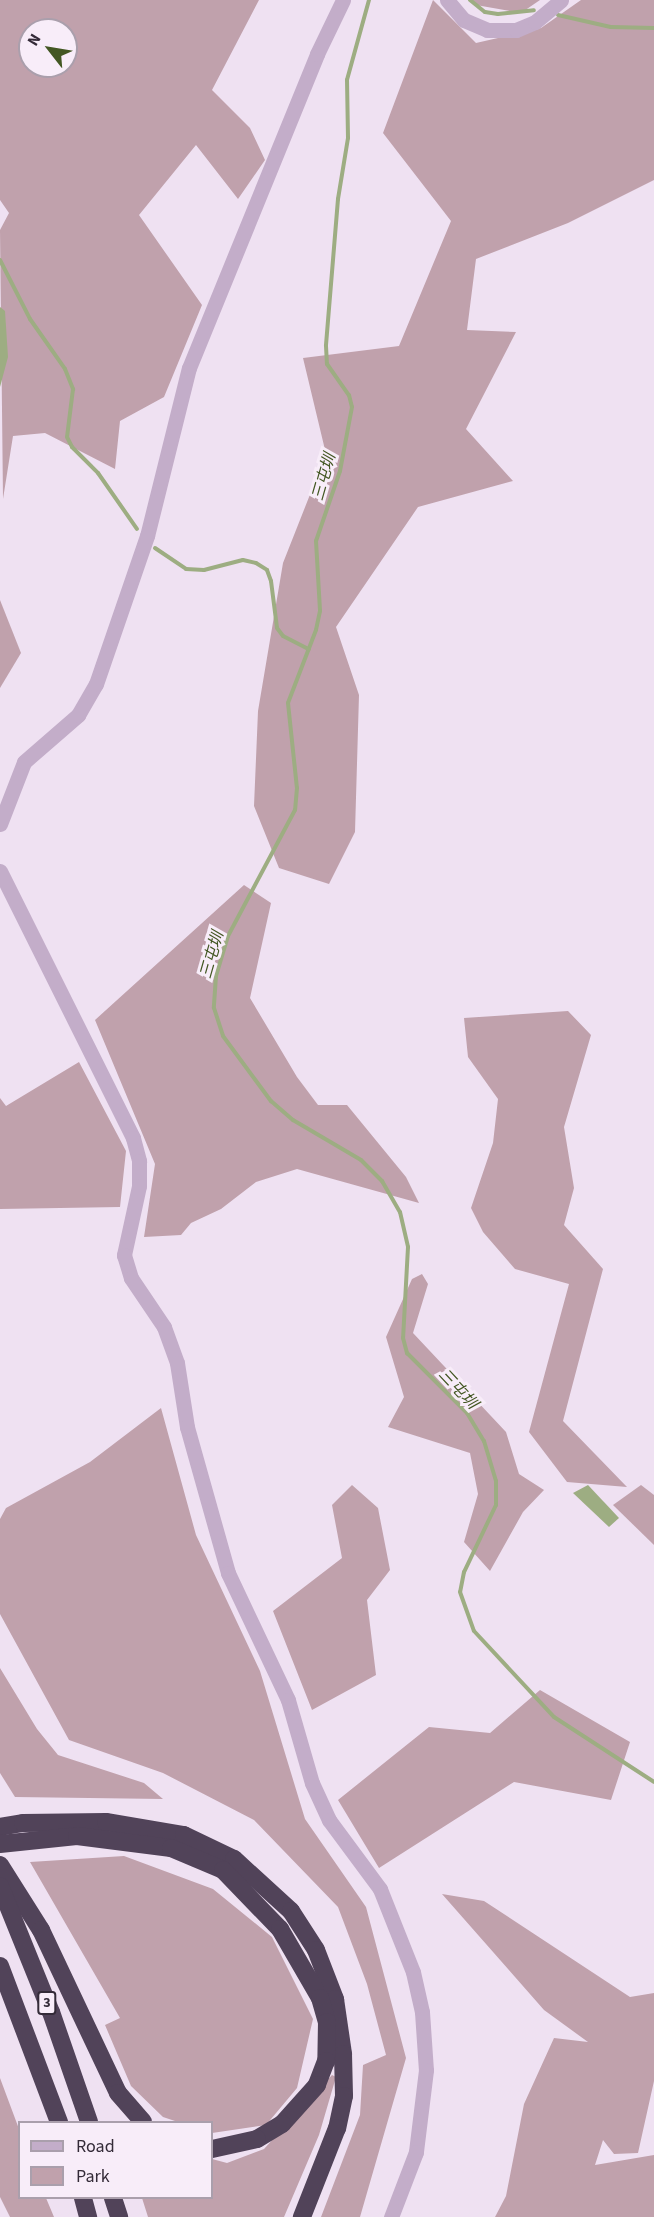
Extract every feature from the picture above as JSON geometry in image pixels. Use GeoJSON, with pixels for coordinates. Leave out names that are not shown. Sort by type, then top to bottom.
{"type":"FeatureCollection","features":[{"type":"Feature","properties":{"kind":"highway"},"geometry":{"type":"LineString","coordinates":[[0,1844],[106,1822],[184,1835],[234,1859],[271,1889],[316,1950],[335,1999],[344,2096],[322,2174],[302,2217]]}},
{"type":"Feature","properties":{"kind":"highway"},"geometry":{"type":"LineString","coordinates":[[0,1827],[73,1829],[171,1848],[224,1870],[280,1929],[320,1998],[329,2038],[317,2085],[282,2124],[257,2139],[213,2149]]}},
{"type":"Feature","properties":{"kind":"highway"},"geometry":{"type":"LineString","coordinates":[[0,1865],[41,1930],[118,2093],[142,2121]]}},
{"type":"Feature","properties":{"kind":"highway","name":"3"},"geometry":{"type":"LineString","coordinates":[[0,1886],[51,2013],[89,2121]]}},
{"type":"Feature","properties":{"kind":"highway","name":"3"},"geometry":{"type":"LineString","coordinates":[[0,1966],[59,2121]]}},
{"type":"Feature","properties":{"kind":"highway"},"geometry":{"type":"LineString","coordinates":[[83,2199],[88,2217]]}},
{"type":"Feature","properties":{"kind":"highway"},"geometry":{"type":"LineString","coordinates":[[113,2199],[119,2217]]}},
{"type":"Feature","properties":{"kind":"street"},"geometry":{"type":"LineString","coordinates":[[0,824],[24,762],[78,715],[96,684],[147,536],[189,368],[317,54],[343,0]]}},
{"type":"Feature","properties":{"kind":"street"},"geometry":{"type":"LineString","coordinates":[[447,0],[464,20],[488,30],[516,30],[535,21],[561,0]]}},
{"type":"Feature","properties":{"kind":"street"},"geometry":{"type":"LineString","coordinates":[[0,871],[133,1138],[139,1161],[139,1186],[124,1255],[131,1278],[164,1328],[177,1363],[187,1427],[234,1591],[280,1682],[329,1820],[380,1889],[413,1972],[422,2012],[426,2070],[416,2152],[391,2217]]}},
{"type":"Feature","properties":{"kind":"green space"},"geometry":{"type":"Polygon","coordinates":[[[0,0],[259,0],[212,90],[250,128],[265,160],[238,199],[196,145],[139,215],[202,305],[164,397],[120,421],[115,469],[45,433],[13,436],[3,499],[0,230],[9,213],[0,200],[0,0]]]}},
{"type":"Feature","properties":{"kind":"green space"},"geometry":{"type":"Polygon","coordinates":[[[433,0],[476,43],[541,28],[581,0],[654,0],[654,180],[568,223],[476,259],[467,330],[516,332],[466,429],[513,481],[418,507],[336,627],[359,695],[355,832],[329,884],[279,868],[254,806],[258,711],[283,563],[326,454],[303,358],[399,346],[451,221],[383,133],[433,0]]]}},
{"type":"Feature","properties":{"kind":"green space"},"geometry":{"type":"Polygon","coordinates":[[[470,0],[540,0],[521,13],[476,5],[470,0]]]}},
{"type":"Feature","properties":{"kind":"green space"},"geometry":{"type":"Polygon","coordinates":[[[0,600],[21,653],[0,688],[0,600]]]}},
{"type":"Feature","properties":{"kind":"green space"},"geometry":{"type":"Polygon","coordinates":[[[244,885],[271,903],[250,998],[297,1077],[318,1105],[347,1105],[406,1177],[419,1203],[297,1169],[256,1182],[221,1209],[191,1223],[181,1235],[144,1237],[155,1164],[95,1020],[244,885]]]}},
{"type":"Feature","properties":{"kind":"green space"},"geometry":{"type":"Polygon","coordinates":[[[568,1011],[591,1035],[564,1127],[574,1188],[564,1225],[603,1269],[563,1421],[627,1487],[567,1482],[529,1432],[569,1284],[515,1269],[483,1232],[471,1208],[493,1143],[498,1099],[468,1057],[464,1018],[568,1011]]]}},
{"type":"Feature","properties":{"kind":"green space"},"geometry":{"type":"Polygon","coordinates":[[[79,1062],[126,1151],[120,1207],[0,1209],[0,1098],[6,1106],[79,1062]]]}},
{"type":"Feature","properties":{"kind":"green space"},"geometry":{"type":"Polygon","coordinates":[[[422,1274],[428,1284],[413,1333],[506,1432],[519,1474],[544,1490],[523,1512],[490,1571],[464,1542],[478,1494],[470,1453],[388,1427],[404,1397],[386,1337],[412,1279],[422,1274]]]}},
{"type":"Feature","properties":{"kind":"green space"},"geometry":{"type":"Polygon","coordinates":[[[161,1408],[196,1535],[260,1671],[305,1819],[366,1907],[406,2058],[360,2217],[321,2217],[360,2115],[363,2065],[386,2055],[367,1984],[338,1907],[254,1820],[163,1773],[69,1740],[0,1614],[0,1519],[6,1508],[90,1462],[161,1408]]]}},
{"type":"Feature","properties":{"kind":"green space"},"geometry":{"type":"Polygon","coordinates":[[[352,1485],[378,1508],[390,1570],[367,1600],[376,1675],[312,1710],[273,1611],[342,1558],[332,1505],[352,1485]]]}},
{"type":"Feature","properties":{"kind":"green space"},"geometry":{"type":"Polygon","coordinates":[[[641,1485],[654,1495],[654,1545],[613,1505],[641,1485]]]}},
{"type":"Feature","properties":{"kind":"green space"},"geometry":{"type":"Polygon","coordinates":[[[0,1668],[37,1729],[58,1755],[144,1783],[163,1799],[15,1797],[0,1773],[0,1668]]]}},
{"type":"Feature","properties":{"kind":"green space"},"geometry":{"type":"Polygon","coordinates":[[[540,1690],[630,1742],[611,1800],[514,1782],[379,1868],[338,1800],[429,1727],[490,1733],[540,1690]]]}},
{"type":"Feature","properties":{"kind":"green space"},"geometry":{"type":"Polygon","coordinates":[[[124,1856],[213,1889],[272,1937],[313,2019],[297,2088],[266,2125],[213,2133],[213,2121],[175,2121],[163,2117],[131,2086],[105,2025],[120,2018],[30,1862],[124,1856]]]}},
{"type":"Feature","properties":{"kind":"green space"},"geometry":{"type":"Polygon","coordinates":[[[442,1894],[484,1901],[630,1997],[654,1993],[654,2081],[638,2153],[614,2154],[603,2140],[595,2165],[654,2155],[654,2217],[495,2217],[506,2196],[524,2104],[554,2038],[588,2042],[544,2010],[442,1894]]]}},
{"type":"Feature","properties":{"kind":"green space"},"geometry":{"type":"Polygon","coordinates":[[[332,2075],[336,2077],[319,2135],[284,2217],[148,2217],[142,2199],[213,2199],[213,2159],[227,2163],[264,2149],[332,2075]]]}},
{"type":"Feature","properties":{"kind":"green space"},"geometry":{"type":"Polygon","coordinates":[[[0,2078],[18,2126],[18,2199],[46,2199],[54,2217],[10,2217],[0,2197],[0,2078]]]}},
{"type":"Feature","properties":{"kind":"shaded area"},"geometry":{"type":"Polygon","coordinates":[[[0,307],[5,311],[8,357],[0,387],[0,307]]]}},
{"type":"Feature","properties":{"kind":"shaded area"},"geometry":{"type":"Polygon","coordinates":[[[588,1485],[619,1518],[609,1527],[573,1493],[588,1485]]]}},
{"type":"Feature","properties":{"kind":"waterway","name":"三屯圳"},"geometry":{"type":"LineString","coordinates":[[369,0],[347,80],[348,138],[338,199],[326,346],[327,364],[349,395],[352,407],[340,471],[316,541],[320,611],[316,630],[288,703],[297,788],[295,810],[228,936],[216,976],[214,1008],[223,1036],[271,1101],[293,1120],[361,1160],[382,1181],[400,1212],[408,1247],[403,1338],[407,1353],[467,1413],[484,1441],[496,1481],[496,1505],[464,1572],[460,1592],[474,1631],[554,1717],[654,1782]]}},
{"type":"Feature","properties":{"kind":"waterway","name":"三屯圳"},"geometry":{"type":"LineString","coordinates":[[470,0],[485,12],[498,14],[534,10]]}},
{"type":"Feature","properties":{"kind":"waterway","name":"三屯圳"},"geometry":{"type":"LineString","coordinates":[[558,15],[611,27],[654,28]]}},
{"type":"Feature","properties":{"kind":"waterway"},"geometry":{"type":"LineString","coordinates":[[0,260],[30,319],[65,369],[73,389],[67,437],[72,447],[98,473],[137,529]]}},
{"type":"Feature","properties":{"kind":"waterway"},"geometry":{"type":"LineString","coordinates":[[155,548],[186,569],[204,570],[243,560],[256,563],[267,570],[271,581],[277,628],[283,636],[309,649]]}}]}
